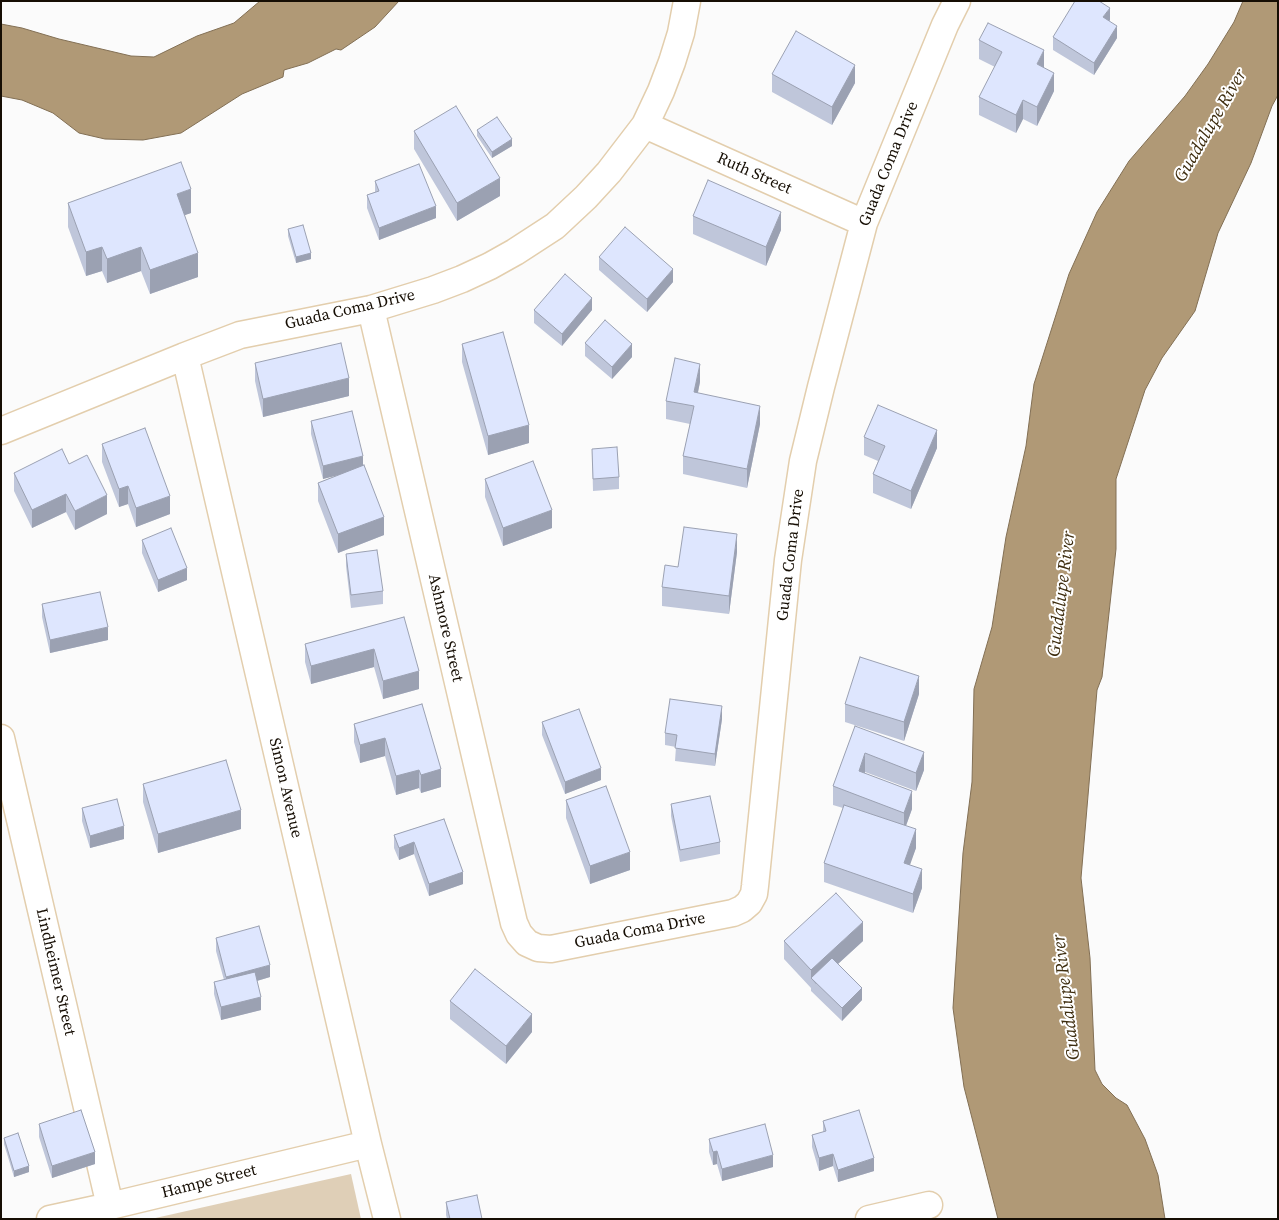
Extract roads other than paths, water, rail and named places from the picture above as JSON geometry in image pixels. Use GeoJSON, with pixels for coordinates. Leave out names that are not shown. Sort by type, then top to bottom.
{"type":"FeatureCollection","features":[{"type":"Feature","properties":{"kind":"street","name":"Guada Coma Drive"},"geometry":{"type":"LineString","coordinates":[[1,431],[240,335],[371,309],[462,279],[506,257],[555,226],[586,197],[610,172],[645,125],[672,62],[681,33],[687,1]]}},
{"type":"Feature","properties":{"kind":"street","name":"Guada Coma Drive"},"geometry":{"type":"LineString","coordinates":[[527,943],[538,948],[551,949],[733,913],[749,903],[754,894],[788,560],[802,471],[821,387],[864,223],[945,25],[957,1]]}},
{"type":"Feature","properties":{"kind":"street","name":"Ruth Street"},"geometry":{"type":"LineString","coordinates":[[645,125],[864,223]]}},
{"type":"Feature","properties":{"kind":"street","name":"Ashmore Street"},"geometry":{"type":"LineString","coordinates":[[371,309],[514,923],[519,934],[527,943]]}},
{"type":"Feature","properties":{"kind":"street","name":"Simon Avenue"},"geometry":{"type":"LineString","coordinates":[[185,356],[387,1219]]}},
{"type":"Feature","properties":{"kind":"street","name":"Lindheimer Street"},"geometry":{"type":"LineString","coordinates":[[1,738],[110,1206]]}},
{"type":"Feature","properties":{"kind":"street","name":"Hampe Street"},"geometry":{"type":"LineString","coordinates":[[58,1218],[368,1144]]}},
{"type":"Feature","properties":{"kind":"street"},"geometry":{"type":"LineString","coordinates":[[869,1219],[929,1206]]}},
{"type":"Feature","properties":{"kind":"water"},"geometry":{"type":"Polygon","coordinates":[[[260,1],[399,1],[375,27],[341,50],[336,49],[308,63],[284,70],[283,77],[242,94],[181,133],[143,140],[105,139],[79,133],[53,113],[22,100],[1,96],[1,24],[131,56],[154,57],[197,36],[234,23],[260,1]]]}},
{"type":"Feature","properties":{"kind":"water","name":"Guadalupe River"},"geometry":{"type":"Polygon","coordinates":[[[1243,1],[1278,1],[1278,95],[1272,106],[1251,163],[1218,233],[1195,311],[1162,358],[1145,390],[1116,479],[1116,549],[1102,677],[1097,690],[1081,878],[1090,958],[1095,1070],[1102,1084],[1116,1098],[1127,1105],[1145,1139],[1158,1175],[1165,1219],[998,1219],[964,1087],[953,1008],[963,853],[972,782],[974,689],[992,627],[1006,537],[1026,446],[1034,384],[1069,274],[1097,212],[1129,161],[1185,96],[1208,64],[1234,22],[1243,1]]]}}]}
